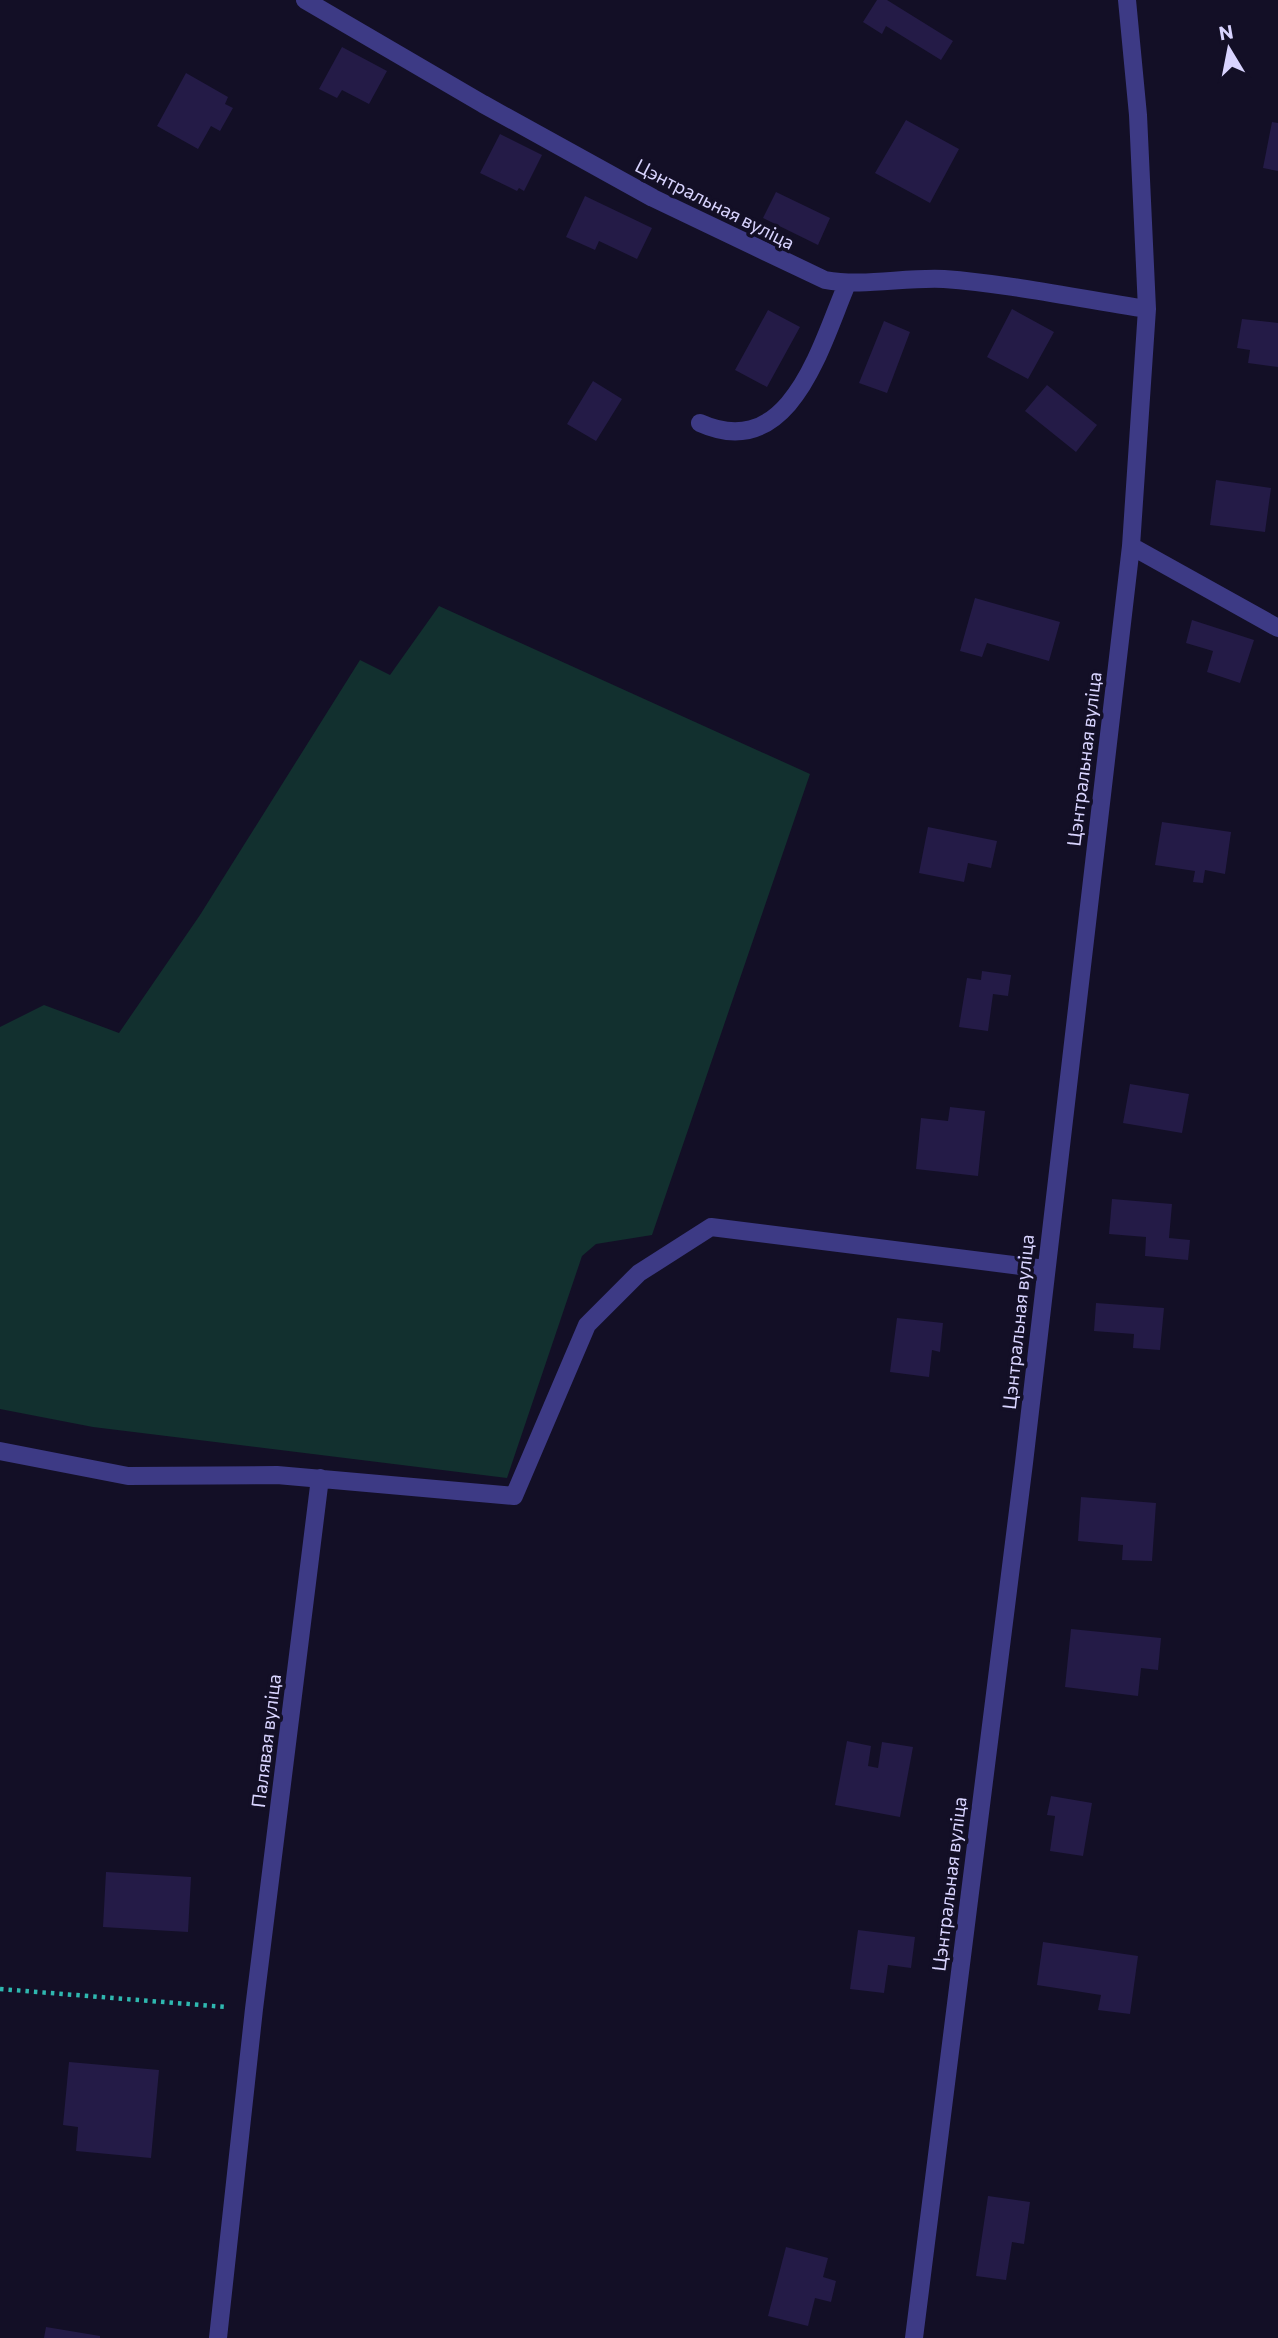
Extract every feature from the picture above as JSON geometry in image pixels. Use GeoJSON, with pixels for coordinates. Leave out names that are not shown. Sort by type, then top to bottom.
{"type":"FeatureCollection","features":[{"type":"Feature","properties":{"kind":"street","name":"Цэнтральная вуліца"},"geometry":{"type":"LineString","coordinates":[[305,0],[483,104],[653,198],[796,268],[847,284],[897,279],[950,280],[1147,309]]}},
{"type":"Feature","properties":{"kind":"street","name":"Цэнтральная вуліца"},"geometry":{"type":"LineString","coordinates":[[914,2338],[1024,1463],[1131,546],[1147,309],[1138,115],[1127,0]]}},
{"type":"Feature","properties":{"kind":"street"},"geometry":{"type":"LineString","coordinates":[[700,423],[713,429],[748,429],[766,423],[784,412],[810,372],[847,284]]}},
{"type":"Feature","properties":{"kind":"street"},"geometry":{"type":"LineString","coordinates":[[1131,546],[1278,628]]}},
{"type":"Feature","properties":{"kind":"street"},"geometry":{"type":"LineString","coordinates":[[0,1451],[128,1476],[277,1475],[514,1496],[587,1325],[639,1273],[711,1227],[1045,1269]]}},
{"type":"Feature","properties":{"kind":"street","name":"Палявая вуліца"},"geometry":{"type":"LineString","coordinates":[[218,2338],[254,2009],[320,1478]]}},
{"type":"Feature","properties":{"kind":"path"},"geometry":{"type":"LineString","coordinates":[[0,1989],[254,2009]]}},
{"type":"Feature","properties":{"kind":"green space"},"geometry":{"type":"Polygon","coordinates":[[[439,606],[810,774],[652,1235],[596,1244],[582,1256],[507,1478],[93,1427],[0,1409],[0,1027],[44,1005],[119,1033],[200,915],[360,660],[390,675],[439,606]]]}},
{"type":"Feature","properties":{"kind":"building"},"geometry":{"type":"Polygon","coordinates":[[[877,0],[887,0],[953,41],[941,60],[886,26],[882,34],[863,22],[877,0]]]}},
{"type":"Feature","properties":{"kind":"building"},"geometry":{"type":"Polygon","coordinates":[[[342,47],[387,71],[369,104],[342,90],[337,98],[319,89],[342,47]]]}},
{"type":"Feature","properties":{"kind":"building"},"geometry":{"type":"Polygon","coordinates":[[[186,73],[228,97],[225,104],[233,108],[220,131],[211,126],[198,149],[157,126],[186,73]]]}},
{"type":"Feature","properties":{"kind":"building"},"geometry":{"type":"Polygon","coordinates":[[[906,120],[959,149],[930,203],[875,173],[906,120]]]}},
{"type":"Feature","properties":{"kind":"building"},"geometry":{"type":"Polygon","coordinates":[[[1272,122],[1278,123],[1278,171],[1263,168],[1272,122]]]}},
{"type":"Feature","properties":{"kind":"building"},"geometry":{"type":"Polygon","coordinates":[[[500,134],[542,155],[524,191],[519,188],[517,191],[480,173],[500,134]]]}},
{"type":"Feature","properties":{"kind":"building"},"geometry":{"type":"Polygon","coordinates":[[[776,192],[830,218],[818,245],[763,218],[776,192]]]}},
{"type":"Feature","properties":{"kind":"building"},"geometry":{"type":"Polygon","coordinates":[[[585,196],[652,228],[637,259],[599,241],[595,250],[566,237],[585,196]]]}},
{"type":"Feature","properties":{"kind":"building"},"geometry":{"type":"Polygon","coordinates":[[[1012,309],[1054,332],[1028,379],[987,357],[1012,309]]]}},
{"type":"Feature","properties":{"kind":"building"},"geometry":{"type":"Polygon","coordinates":[[[768,310],[800,327],[767,387],[735,370],[768,310]]]}},
{"type":"Feature","properties":{"kind":"building"},"geometry":{"type":"Polygon","coordinates":[[[1242,319],[1278,323],[1278,367],[1248,363],[1250,350],[1237,348],[1242,319]]]}},
{"type":"Feature","properties":{"kind":"building"},"geometry":{"type":"Polygon","coordinates":[[[884,321],[910,332],[887,393],[859,383],[884,321]]]}},
{"type":"Feature","properties":{"kind":"building"},"geometry":{"type":"Polygon","coordinates":[[[593,381],[622,399],[596,441],[567,424],[593,381]]]}},
{"type":"Feature","properties":{"kind":"building"},"geometry":{"type":"Polygon","coordinates":[[[1047,385],[1097,425],[1076,452],[1025,411],[1047,385]]]}},
{"type":"Feature","properties":{"kind":"building"},"geometry":{"type":"Polygon","coordinates":[[[1216,480],[1271,488],[1265,532],[1210,525],[1216,480]]]}},
{"type":"Feature","properties":{"kind":"building"},"geometry":{"type":"Polygon","coordinates":[[[975,598],[1060,622],[1049,661],[987,643],[982,657],[960,651],[975,598]]]}},
{"type":"Feature","properties":{"kind":"building"},"geometry":{"type":"Polygon","coordinates":[[[1192,620],[1254,640],[1240,683],[1207,672],[1213,651],[1186,643],[1192,620]]]}},
{"type":"Feature","properties":{"kind":"building"},"geometry":{"type":"Polygon","coordinates":[[[1162,822],[1231,832],[1225,874],[1205,870],[1203,883],[1193,882],[1195,871],[1155,865],[1162,822]]]}},
{"type":"Feature","properties":{"kind":"building"},"geometry":{"type":"Polygon","coordinates":[[[928,827],[997,841],[991,868],[968,863],[964,882],[919,873],[928,827]]]}},
{"type":"Feature","properties":{"kind":"building"},"geometry":{"type":"Polygon","coordinates":[[[982,971],[1011,975],[1008,996],[993,994],[988,1031],[959,1027],[967,978],[981,980],[982,971]]]}},
{"type":"Feature","properties":{"kind":"building"},"geometry":{"type":"Polygon","coordinates":[[[1130,1084],[1189,1094],[1182,1133],[1123,1123],[1130,1084]]]}},
{"type":"Feature","properties":{"kind":"building"},"geometry":{"type":"Polygon","coordinates":[[[950,1107],[985,1111],[978,1176],[916,1169],[921,1118],[948,1121],[950,1107]]]}},
{"type":"Feature","properties":{"kind":"building"},"geometry":{"type":"Polygon","coordinates":[[[1112,1199],[1172,1204],[1169,1238],[1190,1240],[1188,1260],[1145,1256],[1146,1237],[1109,1234],[1112,1199]]]}},
{"type":"Feature","properties":{"kind":"building"},"geometry":{"type":"Polygon","coordinates":[[[1096,1303],[1164,1308],[1160,1350],[1133,1348],[1134,1334],[1094,1331],[1096,1303]]]}},
{"type":"Feature","properties":{"kind":"building"},"geometry":{"type":"Polygon","coordinates":[[[897,1318],[943,1323],[940,1352],[932,1350],[929,1377],[890,1372],[897,1318]]]}},
{"type":"Feature","properties":{"kind":"building"},"geometry":{"type":"Polygon","coordinates":[[[1081,1497],[1156,1503],[1152,1561],[1122,1560],[1123,1545],[1078,1541],[1081,1497]]]}},
{"type":"Feature","properties":{"kind":"building"},"geometry":{"type":"Polygon","coordinates":[[[1071,1629],[1161,1638],[1158,1670],[1141,1668],[1138,1696],[1065,1687],[1071,1629]]]}},
{"type":"Feature","properties":{"kind":"building"},"geometry":{"type":"Polygon","coordinates":[[[847,1741],[871,1746],[868,1766],[878,1768],[882,1742],[913,1747],[900,1817],[835,1805],[847,1741]]]}},
{"type":"Feature","properties":{"kind":"building"},"geometry":{"type":"Polygon","coordinates":[[[1051,1796],[1092,1803],[1083,1856],[1050,1851],[1055,1816],[1047,1815],[1051,1796]]]}},
{"type":"Feature","properties":{"kind":"building"},"geometry":{"type":"Polygon","coordinates":[[[106,1872],[191,1877],[188,1932],[103,1927],[106,1872]]]}},
{"type":"Feature","properties":{"kind":"building"},"geometry":{"type":"Polygon","coordinates":[[[858,1930],[915,1937],[911,1968],[888,1965],[884,1993],[850,1989],[858,1930]]]}},
{"type":"Feature","properties":{"kind":"building"},"geometry":{"type":"Polygon","coordinates":[[[1043,1942],[1138,1956],[1130,2014],[1098,2010],[1101,1995],[1037,1985],[1043,1942]]]}},
{"type":"Feature","properties":{"kind":"building"},"geometry":{"type":"Polygon","coordinates":[[[69,2062],[159,2070],[151,2158],[76,2151],[78,2127],[63,2125],[69,2062]]]}},
{"type":"Feature","properties":{"kind":"building"},"geometry":{"type":"Polygon","coordinates":[[[988,2196],[1030,2202],[1024,2244],[1012,2242],[1006,2280],[976,2276],[988,2196]]]}},
{"type":"Feature","properties":{"kind":"building"},"geometry":{"type":"Polygon","coordinates":[[[786,2247],[828,2258],[823,2277],[836,2281],[831,2302],[815,2298],[808,2326],[768,2316],[786,2247]]]}},
{"type":"Feature","properties":{"kind":"building"},"geometry":{"type":"Polygon","coordinates":[[[46,2327],[100,2336],[100,2338],[44,2338],[46,2327]]]}}]}
